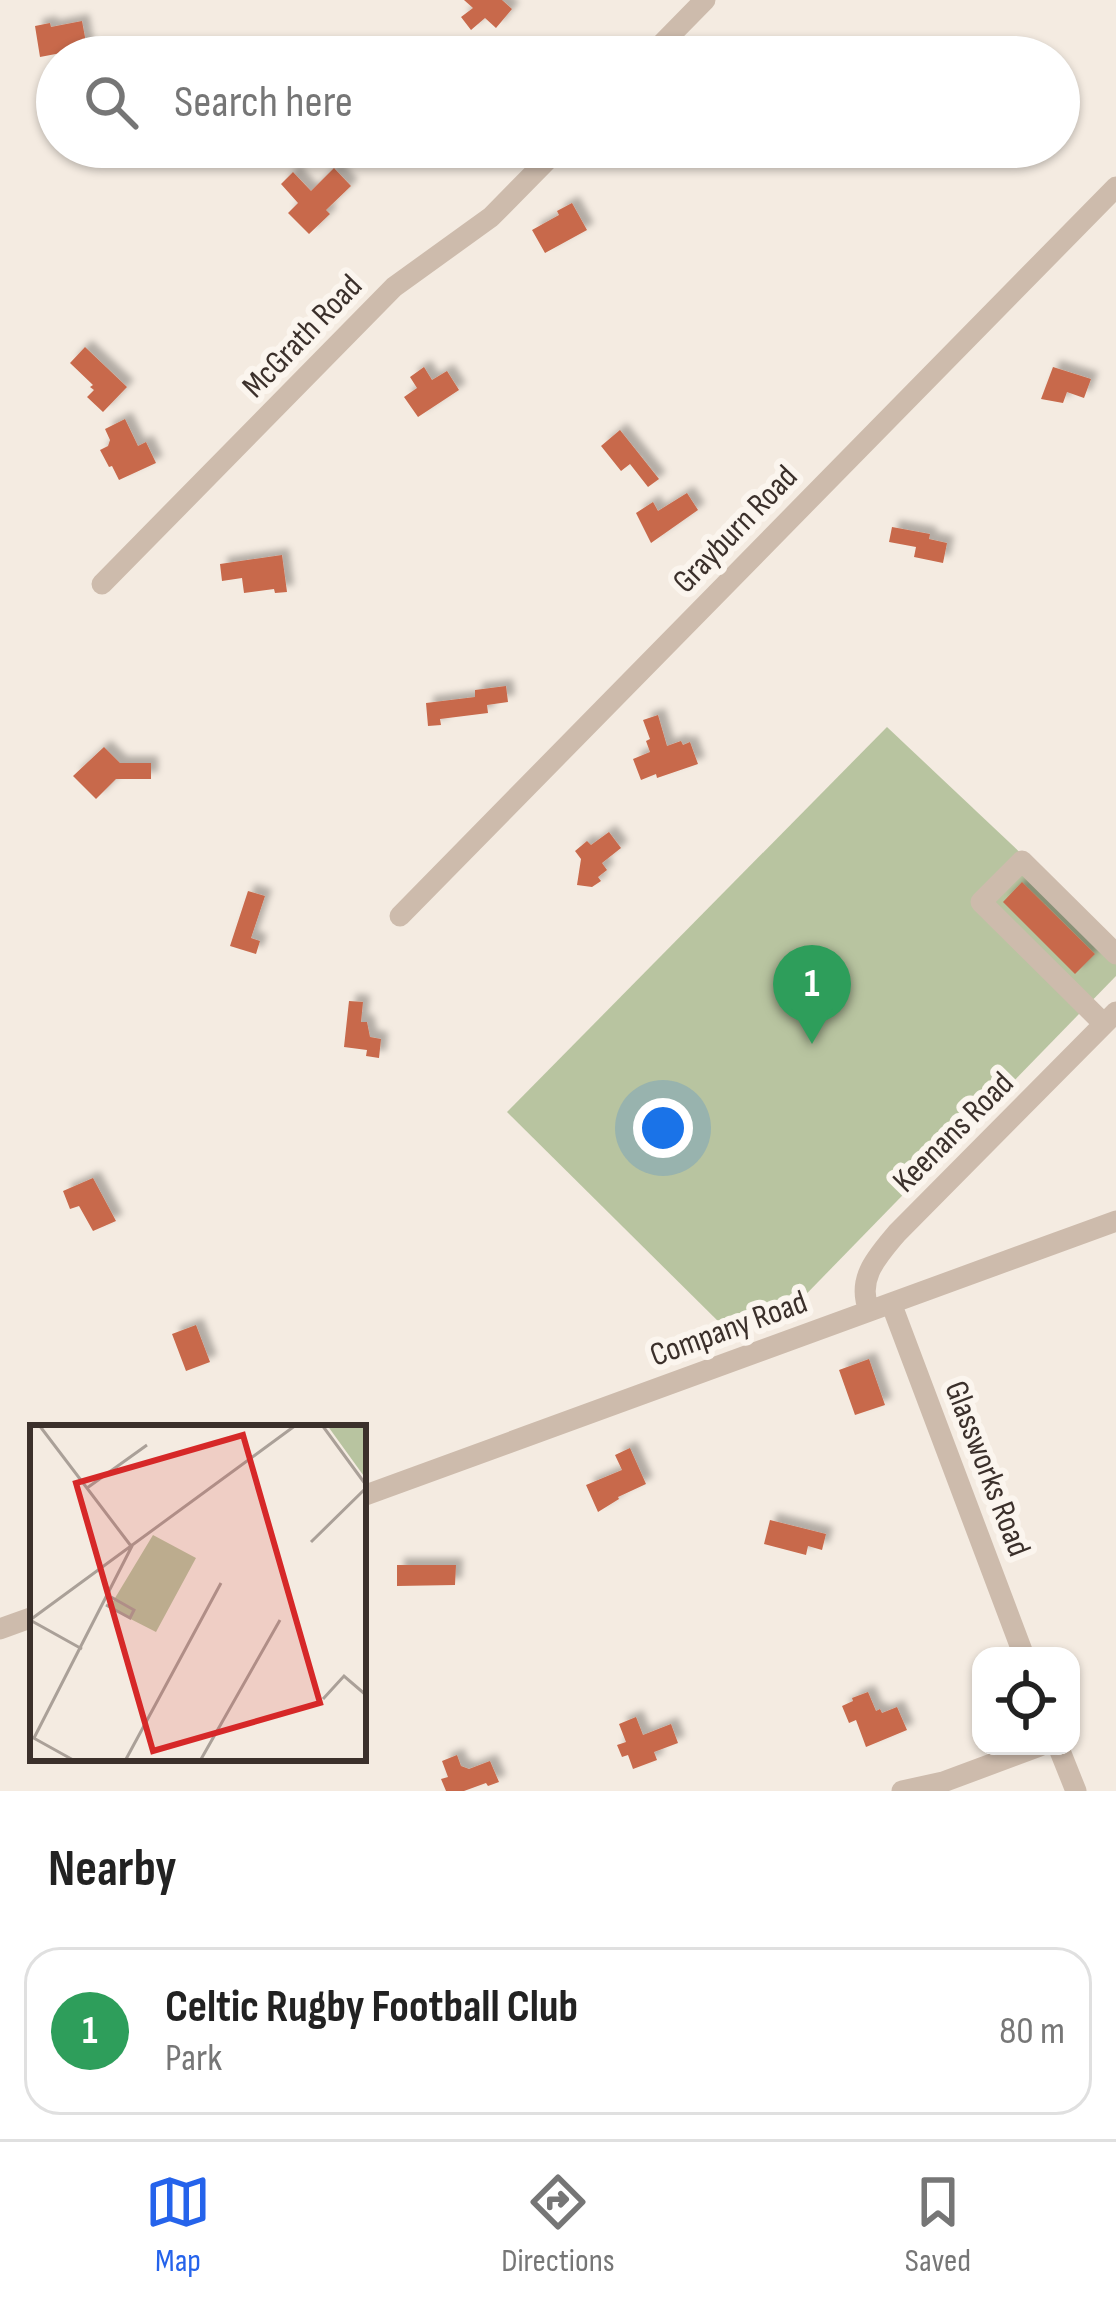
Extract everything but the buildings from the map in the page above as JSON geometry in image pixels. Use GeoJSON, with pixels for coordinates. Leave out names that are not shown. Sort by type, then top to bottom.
{"type":"FeatureCollection","features":[{"type":"Feature","properties":{"kind":"street"},"geometry":{"type":"LineString","coordinates":[[669,36],[704,0]]}},
{"type":"Feature","properties":{"kind":"street","name":"McGrath Road"},"geometry":{"type":"LineString","coordinates":[[102,584],[394,287],[491,218],[540,168]]}},
{"type":"Feature","properties":{"kind":"street","name":"Grayburn Road"},"geometry":{"type":"LineString","coordinates":[[400,916],[1116,187]]}},
{"type":"Feature","properties":{"kind":"street"},"geometry":{"type":"LineString","coordinates":[[1110,1018],[981,902],[1022,861],[1116,954]]}},
{"type":"Feature","properties":{"kind":"street","name":"Keenans Road"},"geometry":{"type":"LineString","coordinates":[[880,1307],[865,1292],[868,1273],[897,1233],[1110,1018]]}},
{"type":"Feature","properties":{"kind":"street","name":"Company Road"},"geometry":{"type":"LineString","coordinates":[[366,1495],[1116,1220]]}},
{"type":"Feature","properties":{"kind":"street","name":"Glassworks Road"},"geometry":{"type":"LineString","coordinates":[[880,1307],[1020,1647]]}},
{"type":"Feature","properties":{"kind":"street"},"geometry":{"type":"LineString","coordinates":[[0,1629],[30,1618]]}},
{"type":"Feature","properties":{"kind":"street"},"geometry":{"type":"LineString","coordinates":[[902,1791],[944,1782],[1016,1755]]}},
{"type":"Feature","properties":{"kind":"street"},"geometry":{"type":"LineString","coordinates":[[1062,1755],[1076,1791]]}},
{"type":"Feature","properties":{"kind":"green space"},"geometry":{"type":"Polygon","coordinates":[[[887,727],[1116,943],[1116,976],[783,1318],[731,1334],[507,1112],[887,727]]]}},
{"type":"Feature","properties":{"kind":"place","name":"Celtic Rugby Football Club"},"geometry":{"type":"Point","coordinates":[812,1044]}}]}
